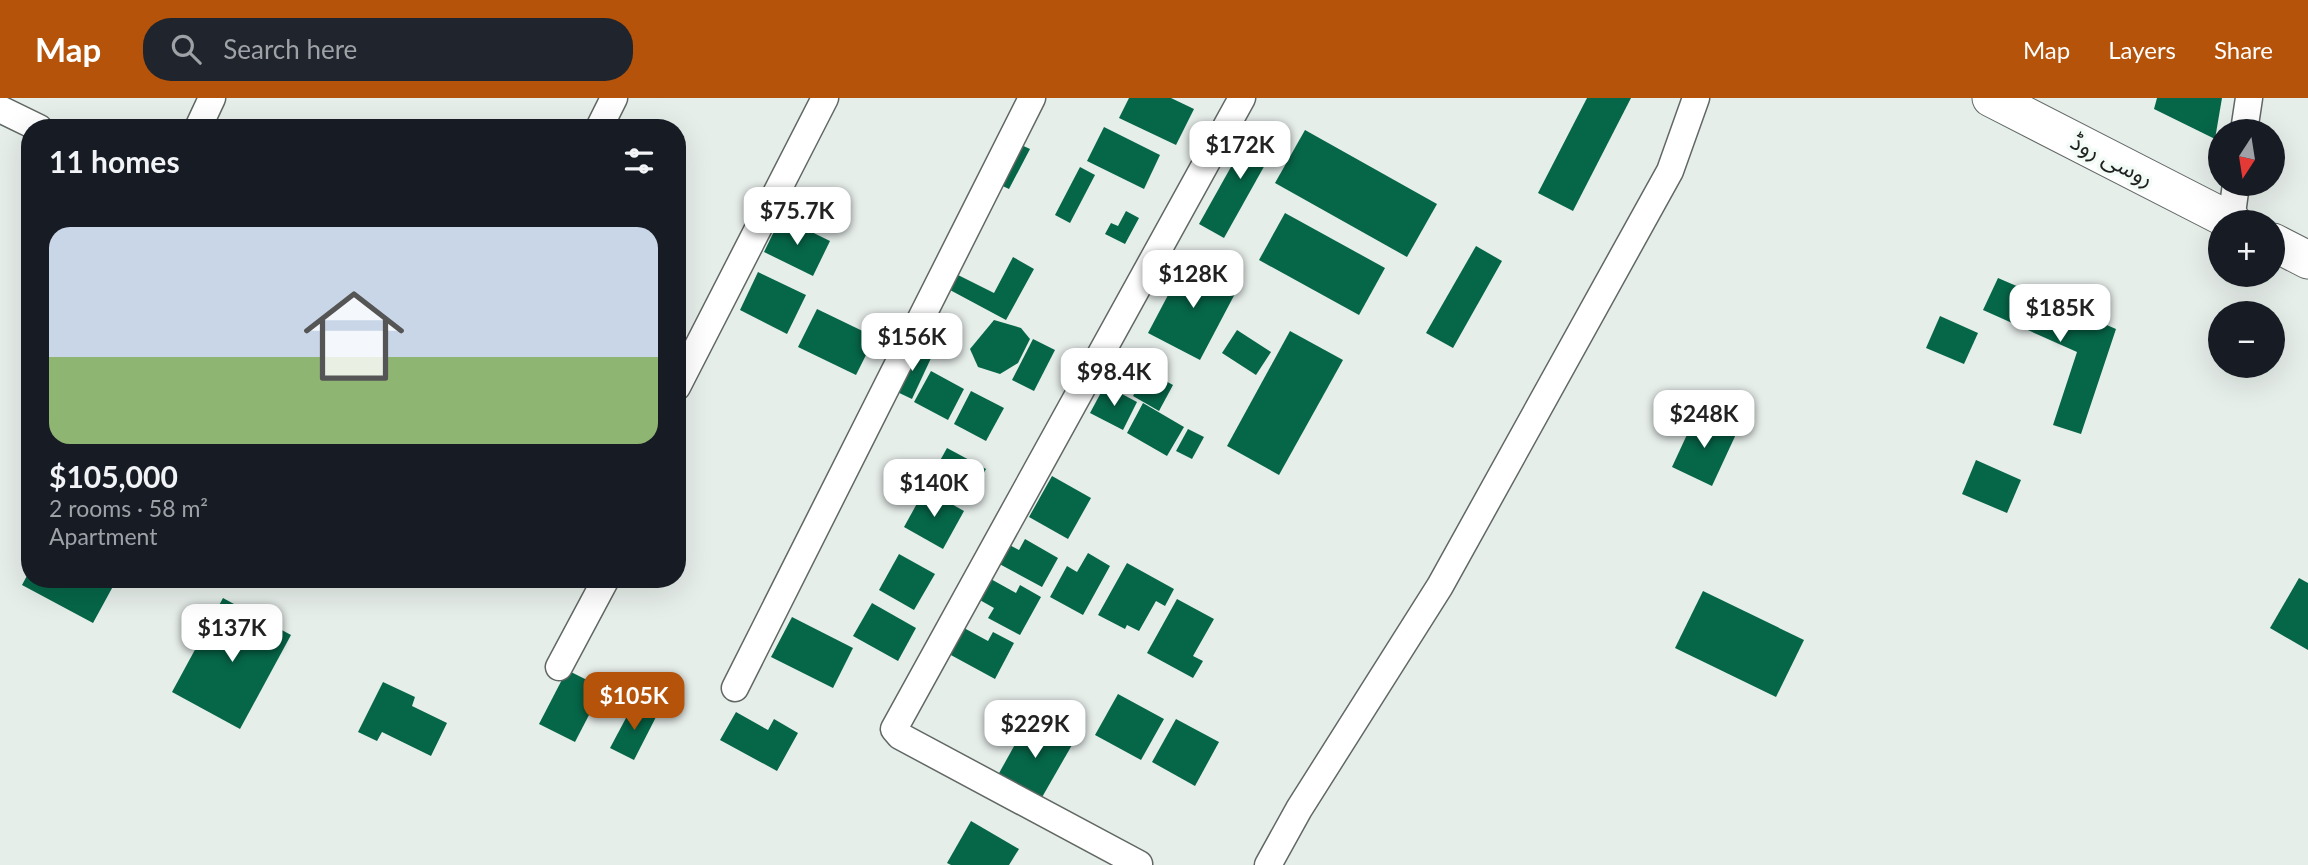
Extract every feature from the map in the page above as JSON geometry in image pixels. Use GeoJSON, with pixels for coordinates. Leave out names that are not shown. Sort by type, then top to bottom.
{"type":"FeatureCollection","features":[{"type":"Feature","properties":{"kind":"main road","name":"روسی روڈ"},"geometry":{"type":"LineString","coordinates":[[1991,98],[2209,210]]}},
{"type":"Feature","properties":{"kind":"main road"},"geometry":{"type":"LineString","coordinates":[[2285,249],[2308,260]]}},
{"type":"Feature","properties":{"kind":"street"},"geometry":{"type":"LineString","coordinates":[[202,119],[212,98]]}},
{"type":"Feature","properties":{"kind":"street"},"geometry":{"type":"LineString","coordinates":[[604,119],[614,98]]}},
{"type":"Feature","properties":{"kind":"street"},"geometry":{"type":"LineString","coordinates":[[686,369],[825,98]]}},
{"type":"Feature","properties":{"kind":"street"},"geometry":{"type":"LineString","coordinates":[[734,688],[1032,98]]}},
{"type":"Feature","properties":{"kind":"street"},"geometry":{"type":"LineString","coordinates":[[1139,864],[900,736],[894,729],[1242,98]]}},
{"type":"Feature","properties":{"kind":"street"},"geometry":{"type":"LineString","coordinates":[[1268,865],[1299,809],[1440,586],[1670,171],[1696,98]]}},
{"type":"Feature","properties":{"kind":"street"},"geometry":{"type":"LineString","coordinates":[[2246,119],[2249,98]]}},
{"type":"Feature","properties":{"kind":"street"},"geometry":{"type":"LineString","coordinates":[[0,109],[21,119]]}},
{"type":"Feature","properties":{"kind":"street"},"geometry":{"type":"LineString","coordinates":[[559,667],[601,588]]}},
{"type":"Feature","properties":{"kind":"building"},"geometry":{"type":"Polygon","coordinates":[[[1129,98],[1171,98],[1194,109],[1176,145],[1119,118],[1129,98]]]}},
{"type":"Feature","properties":{"kind":"building"},"geometry":{"type":"Polygon","coordinates":[[[1587,98],[1631,98],[1573,211],[1538,193],[1587,98]]]}},
{"type":"Feature","properties":{"kind":"building"},"geometry":{"type":"Polygon","coordinates":[[[2157,98],[2222,98],[2218,119],[2208,119],[2208,136],[2154,109],[2157,98]]]}},
{"type":"Feature","properties":{"kind":"building"},"geometry":{"type":"Polygon","coordinates":[[[1255,124],[1280,138],[1224,238],[1199,224],[1255,124]]]}},
{"type":"Feature","properties":{"kind":"building"},"geometry":{"type":"Polygon","coordinates":[[[1104,127],[1160,155],[1144,189],[1087,161],[1104,127]]]}},
{"type":"Feature","properties":{"kind":"building"},"geometry":{"type":"Polygon","coordinates":[[[1305,130],[1437,204],[1407,257],[1275,183],[1305,130]]]}},
{"type":"Feature","properties":{"kind":"building"},"geometry":{"type":"Polygon","coordinates":[[[1015,142],[1030,149],[1009,189],[994,182],[1015,142]]]}},
{"type":"Feature","properties":{"kind":"building"},"geometry":{"type":"Polygon","coordinates":[[[1080,167],[1095,175],[1070,223],[1055,215],[1080,167]]]}},
{"type":"Feature","properties":{"kind":"building"},"geometry":{"type":"Polygon","coordinates":[[[1126,211],[1139,218],[1125,244],[1105,234],[1111,223],[1118,226],[1126,211]]]}},
{"type":"Feature","properties":{"kind":"building"},"geometry":{"type":"Polygon","coordinates":[[[1285,213],[1385,268],[1359,315],[1259,260],[1285,213]]]}},
{"type":"Feature","properties":{"kind":"building"},"geometry":{"type":"Polygon","coordinates":[[[781,217],[830,241],[813,276],[764,252],[781,217]]]}},
{"type":"Feature","properties":{"kind":"building"},"geometry":{"type":"Polygon","coordinates":[[[1476,246],[1502,261],[1453,348],[1426,333],[1476,246]]]}},
{"type":"Feature","properties":{"kind":"building"},"geometry":{"type":"Polygon","coordinates":[[[1013,257],[1034,269],[1006,320],[950,290],[958,275],[994,293],[1013,257]]]}},
{"type":"Feature","properties":{"kind":"building"},"geometry":{"type":"Polygon","coordinates":[[[1186,261],[1238,288],[1200,360],[1148,333],[1186,261]]]}},
{"type":"Feature","properties":{"kind":"building"},"geometry":{"type":"Polygon","coordinates":[[[758,272],[806,295],[787,334],[740,310],[758,272]]]}},
{"type":"Feature","properties":{"kind":"building"},"geometry":{"type":"Polygon","coordinates":[[[1998,278],[2116,329],[2081,434],[2053,425],[2077,352],[1983,310],[1998,278]]]}},
{"type":"Feature","properties":{"kind":"building"},"geometry":{"type":"Polygon","coordinates":[[[817,309],[875,337],[856,375],[798,347],[817,309]]]}},
{"type":"Feature","properties":{"kind":"building"},"geometry":{"type":"Polygon","coordinates":[[[1940,316],[1978,333],[1964,364],[1926,348],[1940,316]]]}},
{"type":"Feature","properties":{"kind":"building"},"geometry":{"type":"Polygon","coordinates":[[[994,320],[1021,328],[1030,339],[1018,363],[1000,374],[978,367],[970,349],[994,320]]]}},
{"type":"Feature","properties":{"kind":"building"},"geometry":{"type":"Polygon","coordinates":[[[1237,330],[1271,352],[1256,375],[1222,353],[1237,330]]]}},
{"type":"Feature","properties":{"kind":"building"},"geometry":{"type":"Polygon","coordinates":[[[1290,331],[1343,360],[1279,475],[1227,446],[1290,331]]]}},
{"type":"Feature","properties":{"kind":"building"},"geometry":{"type":"Polygon","coordinates":[[[1033,339],[1055,350],[1034,391],[1012,380],[1033,339]]]}},
{"type":"Feature","properties":{"kind":"building"},"geometry":{"type":"Polygon","coordinates":[[[913,347],[932,356],[912,399],[893,390],[913,347]]]}},
{"type":"Feature","properties":{"kind":"building"},"geometry":{"type":"Polygon","coordinates":[[[1119,353],[1140,364],[1129,385],[1107,374],[1119,353]]]}},
{"type":"Feature","properties":{"kind":"building"},"geometry":{"type":"Polygon","coordinates":[[[931,371],[964,389],[948,420],[914,402],[931,371]]]}},
{"type":"Feature","properties":{"kind":"building"},"geometry":{"type":"Polygon","coordinates":[[[1147,371],[1173,385],[1159,411],[1133,396],[1147,371]]]}},
{"type":"Feature","properties":{"kind":"building"},"geometry":{"type":"Polygon","coordinates":[[[1105,385],[1137,402],[1123,430],[1090,413],[1105,385]]]}},
{"type":"Feature","properties":{"kind":"building"},"geometry":{"type":"Polygon","coordinates":[[[971,391],[1004,408],[986,441],[954,424],[971,391]]]}},
{"type":"Feature","properties":{"kind":"building"},"geometry":{"type":"Polygon","coordinates":[[[1143,403],[1184,427],[1167,456],[1127,433],[1143,403]]]}},
{"type":"Feature","properties":{"kind":"building"},"geometry":{"type":"Polygon","coordinates":[[[1697,413],[1737,432],[1712,486],[1672,467],[1697,413]]]}},
{"type":"Feature","properties":{"kind":"building"},"geometry":{"type":"Polygon","coordinates":[[[1188,429],[1204,437],[1192,459],[1176,451],[1188,429]]]}},
{"type":"Feature","properties":{"kind":"building"},"geometry":{"type":"Polygon","coordinates":[[[947,448],[986,469],[971,497],[932,475],[947,448]]]}},
{"type":"Feature","properties":{"kind":"building"},"geometry":{"type":"Polygon","coordinates":[[[1976,460],[2021,480],[2007,513],[1962,494],[1976,460]]]}},
{"type":"Feature","properties":{"kind":"building"},"geometry":{"type":"Polygon","coordinates":[[[1052,476],[1091,498],[1068,539],[1029,517],[1052,476]]]}},
{"type":"Feature","properties":{"kind":"building"},"geometry":{"type":"Polygon","coordinates":[[[925,489],[964,511],[943,549],[904,527],[925,489]]]}},
{"type":"Feature","properties":{"kind":"building"},"geometry":{"type":"Polygon","coordinates":[[[1025,539],[1058,558],[1042,587],[992,560],[1002,541],[1019,550],[1025,539]]]}},
{"type":"Feature","properties":{"kind":"building"},"geometry":{"type":"Polygon","coordinates":[[[1088,553],[1110,566],[1083,615],[1050,597],[1067,566],[1077,572],[1088,553]]]}},
{"type":"Feature","properties":{"kind":"building"},"geometry":{"type":"Polygon","coordinates":[[[899,554],[935,574],[914,610],[879,590],[899,554]]]}},
{"type":"Feature","properties":{"kind":"building"},"geometry":{"type":"Polygon","coordinates":[[[1127,563],[1174,589],[1165,606],[1156,601],[1139,631],[1127,625],[1125,629],[1098,615],[1127,563]]]}},
{"type":"Feature","properties":{"kind":"building"},"geometry":{"type":"Polygon","coordinates":[[[989,578],[1016,593],[1020,585],[1041,597],[1020,635],[988,618],[994,608],[978,599],[989,578]]]}},
{"type":"Feature","properties":{"kind":"building"},"geometry":{"type":"Polygon","coordinates":[[[2299,578],[2308,583],[2308,650],[2270,628],[2299,578]]]}},
{"type":"Feature","properties":{"kind":"building"},"geometry":{"type":"Polygon","coordinates":[[[28,588],[112,588],[93,623],[28,588]]]}},
{"type":"Feature","properties":{"kind":"building"},"geometry":{"type":"Polygon","coordinates":[[[1703,591],[1804,640],[1776,697],[1675,648],[1703,591]]]}},
{"type":"Feature","properties":{"kind":"building"},"geometry":{"type":"Polygon","coordinates":[[[223,598],[291,635],[240,729],[172,692],[223,598]]]}},
{"type":"Feature","properties":{"kind":"building"},"geometry":{"type":"Polygon","coordinates":[[[1177,599],[1214,619],[1193,656],[1203,661],[1193,678],[1147,653],[1177,599]]]}},
{"type":"Feature","properties":{"kind":"building"},"geometry":{"type":"Polygon","coordinates":[[[872,603],[916,628],[898,661],[853,636],[872,603]]]}},
{"type":"Feature","properties":{"kind":"building"},"geometry":{"type":"Polygon","coordinates":[[[792,617],[853,648],[833,688],[771,657],[792,617]]]}},
{"type":"Feature","properties":{"kind":"building"},"geometry":{"type":"Polygon","coordinates":[[[964,628],[988,641],[993,632],[1014,643],[995,679],[949,654],[964,628]]]}},
{"type":"Feature","properties":{"kind":"building"},"geometry":{"type":"Polygon","coordinates":[[[567,670],[603,688],[575,742],[539,724],[567,670]]]}},
{"type":"Feature","properties":{"kind":"building"},"geometry":{"type":"Polygon","coordinates":[[[383,682],[415,697],[412,706],[447,723],[431,756],[382,732],[377,741],[358,732],[383,682]]]}},
{"type":"Feature","properties":{"kind":"building"},"geometry":{"type":"Polygon","coordinates":[[[1118,694],[1164,719],[1141,760],[1095,735],[1118,694]]]}},
{"type":"Feature","properties":{"kind":"building"},"geometry":{"type":"Polygon","coordinates":[[[634,703],[657,715],[634,760],[610,748],[634,703]]]}},
{"type":"Feature","properties":{"kind":"building"},"geometry":{"type":"Polygon","coordinates":[[[736,712],[768,730],[774,719],[798,733],[777,771],[720,740],[736,712]]]}},
{"type":"Feature","properties":{"kind":"building"},"geometry":{"type":"Polygon","coordinates":[[[1176,719],[1219,742],[1195,786],[1152,762],[1176,719]]]}},
{"type":"Feature","properties":{"kind":"building"},"geometry":{"type":"Polygon","coordinates":[[[1028,721],[1072,745],[1041,799],[998,775],[1028,721]]]}},
{"type":"Feature","properties":{"kind":"building"},"geometry":{"type":"Polygon","coordinates":[[[971,821],[1019,849],[1009,865],[947,863],[971,821]]]}}]}
